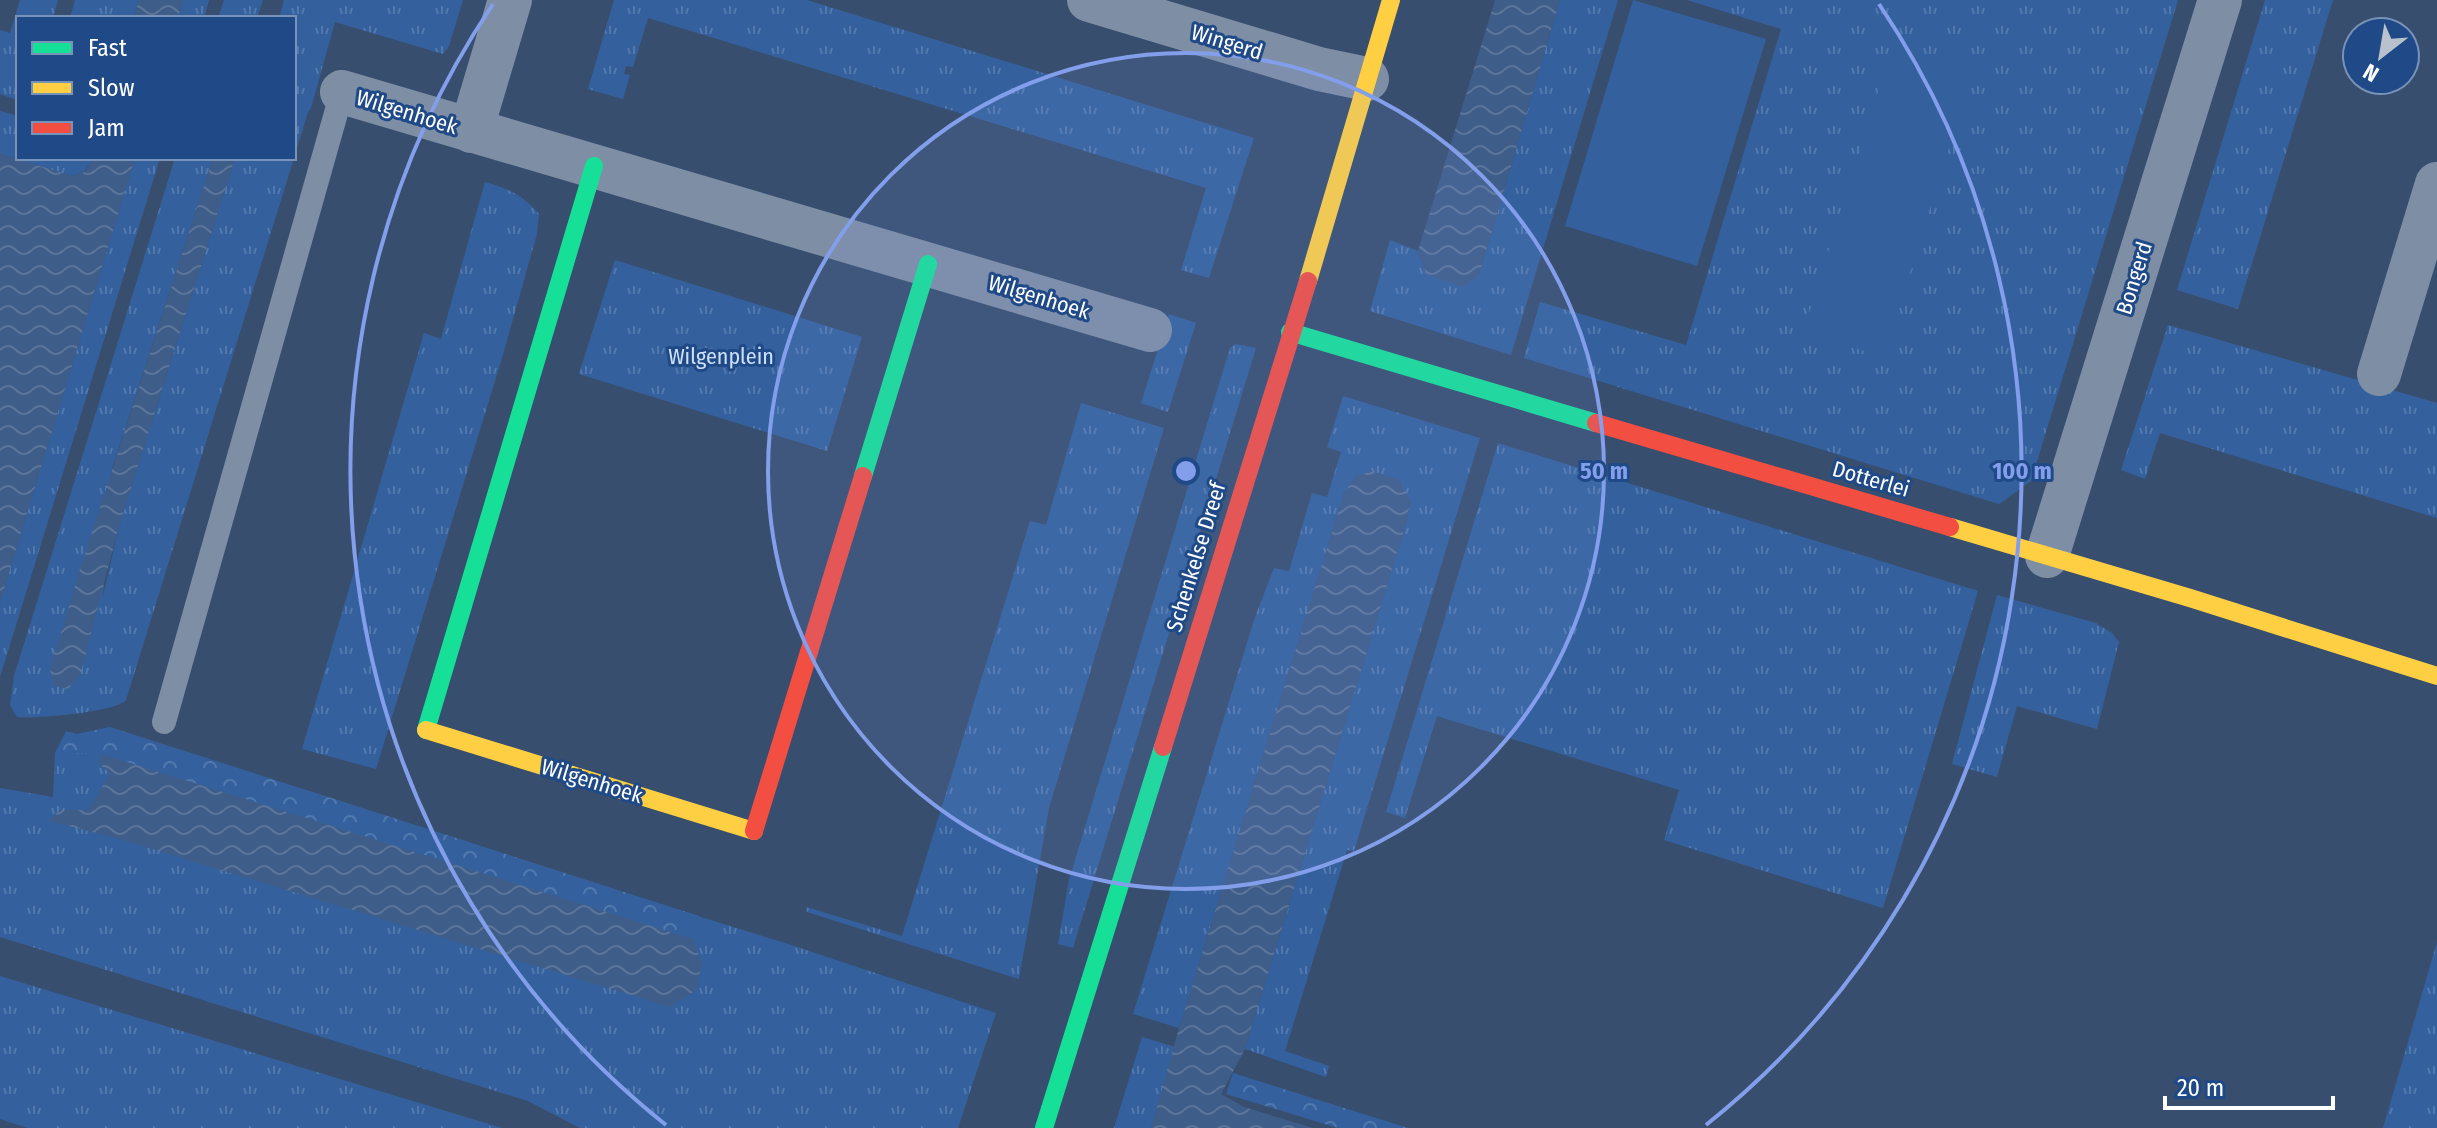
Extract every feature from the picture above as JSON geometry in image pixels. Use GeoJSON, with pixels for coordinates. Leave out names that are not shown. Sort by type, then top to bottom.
{"type":"FeatureCollection","features":[{"type":"Feature","properties":{"kind":"street","name":"Wilgenhoek"},"geometry":{"type":"LineString","coordinates":[[471,131],[510,0]]}},
{"type":"Feature","properties":{"kind":"street","name":"Wingerd"},"geometry":{"type":"LineString","coordinates":[[1089,0],[1319,69],[1367,79]]}},
{"type":"Feature","properties":{"kind":"street","name":"Schenkelse Dreef"},"geometry":{"type":"LineString","coordinates":[[1044,1128],[1335,195],[1391,0]]}},
{"type":"Feature","properties":{"kind":"street","name":"Bongerd"},"geometry":{"type":"LineString","coordinates":[[2047,556],[2220,0]]}},
{"type":"Feature","properties":{"kind":"street","name":"Wilgenhoek"},"geometry":{"type":"LineString","coordinates":[[342,92],[1150,330]]}},
{"type":"Feature","properties":{"kind":"street","name":"Wilgenhoek"},"geometry":{"type":"LineString","coordinates":[[594,166],[424,729],[754,832],[928,264]]}},
{"type":"Feature","properties":{"kind":"street"},"geometry":{"type":"LineString","coordinates":[[2379,374],[2437,184]]}},
{"type":"Feature","properties":{"kind":"street","name":"Dotterlei"},"geometry":{"type":"LineString","coordinates":[[1290,332],[2047,556],[2437,676]]}},
{"type":"Feature","properties":{"kind":"lane"},"geometry":{"type":"LineString","coordinates":[[164,722],[342,92]]}},
{"type":"Feature","properties":{"kind":"green space"},"geometry":{"type":"Polygon","coordinates":[[[20,0],[58,0],[54,16],[16,16],[16,100],[0,94],[0,30],[10,33],[20,0]]]}},
{"type":"Feature","properties":{"kind":"green space"},"geometry":{"type":"Polygon","coordinates":[[[75,0],[139,0],[135,16],[71,16],[75,0]]]}},
{"type":"Feature","properties":{"kind":"green space"},"geometry":{"type":"Polygon","coordinates":[[[183,0],[209,0],[205,16],[179,16],[183,0]]]}},
{"type":"Feature","properties":{"kind":"green space"},"geometry":{"type":"Polygon","coordinates":[[[224,0],[263,0],[258,16],[219,16],[224,0]]]}},
{"type":"Feature","properties":{"kind":"green space"},"geometry":{"type":"Polygon","coordinates":[[[284,0],[463,0],[449,46],[443,54],[335,22],[296,151],[296,16],[280,16],[284,0]]]}},
{"type":"Feature","properties":{"kind":"green space"},"geometry":{"type":"Polygon","coordinates":[[[614,0],[807,0],[1254,138],[1209,278],[1181,270],[1206,188],[648,18],[633,67],[626,66],[624,74],[630,75],[623,99],[588,89],[614,0]]]}},
{"type":"Feature","properties":{"kind":"green space"},"geometry":{"type":"Polygon","coordinates":[[[1560,0],[1618,0],[1511,355],[1370,311],[1390,240],[1418,251],[1426,274],[1479,275],[1560,0]]]}},
{"type":"Feature","properties":{"kind":"green space"},"geometry":{"type":"Polygon","coordinates":[[[1633,0],[1766,39],[1697,266],[1565,226],[1633,0]]]}},
{"type":"Feature","properties":{"kind":"green space"},"geometry":{"type":"Polygon","coordinates":[[[1687,0],[2178,0],[2031,481],[1999,504],[1524,358],[1540,302],[1686,345],[1781,29],[1687,0]]]}},
{"type":"Feature","properties":{"kind":"green space"},"geometry":{"type":"Polygon","coordinates":[[[2265,0],[2333,0],[2238,309],[2177,290],[2265,0]]]}},
{"type":"Feature","properties":{"kind":"green space"},"geometry":{"type":"Polygon","coordinates":[[[1893,45],[1973,70],[1884,357],[1803,332],[1893,45]]]}},
{"type":"Feature","properties":{"kind":"green space"},"geometry":{"type":"Polygon","coordinates":[[[0,111],[16,115],[16,159],[0,154],[0,111]]]}},
{"type":"Feature","properties":{"kind":"green space"},"geometry":{"type":"Polygon","coordinates":[[[20,160],[93,160],[84,172],[73,176],[20,160]]]}},
{"type":"Feature","properties":{"kind":"green space"},"geometry":{"type":"Polygon","coordinates":[[[134,160],[159,160],[0,677],[0,602],[134,160]]]}},
{"type":"Feature","properties":{"kind":"green space"},"geometry":{"type":"Polygon","coordinates":[[[174,160],[212,160],[112,469],[103,596],[119,526],[234,160],[293,160],[126,700],[92,711],[17,717],[10,705],[14,676],[174,160]]]}},
{"type":"Feature","properties":{"kind":"green space"},"geometry":{"type":"Polygon","coordinates":[[[485,182],[515,194],[533,207],[539,214],[537,234],[376,769],[302,749],[424,333],[441,339],[485,182]]]}},
{"type":"Feature","properties":{"kind":"green space","name":"Wilgenplein"},"geometry":{"type":"Polygon","coordinates":[[[615,260],[862,337],[827,451],[579,374],[615,260]]]}},
{"type":"Feature","properties":{"kind":"green space"},"geometry":{"type":"Polygon","coordinates":[[[1169,314],[1196,323],[1168,412],[1141,403],[1169,314]]]}},
{"type":"Feature","properties":{"kind":"green space"},"geometry":{"type":"Polygon","coordinates":[[[2168,325],[2437,403],[2437,518],[2160,433],[2145,479],[2121,470],[2168,325]]]}},
{"type":"Feature","properties":{"kind":"green space"},"geometry":{"type":"Polygon","coordinates":[[[1235,344],[1256,348],[1073,948],[1058,944],[1069,880],[1230,348],[1235,344]]]}},
{"type":"Feature","properties":{"kind":"green space"},"geometry":{"type":"Polygon","coordinates":[[[1343,396],[1480,438],[1354,851],[1347,850],[1285,1051],[1329,1066],[1326,1077],[1245,1049],[1407,520],[1410,500],[1356,476],[1344,493],[1179,1028],[1133,1014],[1255,617],[1274,568],[1289,571],[1312,493],[1327,497],[1341,452],[1327,447],[1343,396]]]}},
{"type":"Feature","properties":{"kind":"green space"},"geometry":{"type":"Polygon","coordinates":[[[1081,403],[1164,428],[1049,808],[1019,979],[807,912],[806,907],[902,936],[1030,521],[1046,525],[1081,403]]]}},
{"type":"Feature","properties":{"kind":"green space"},"geometry":{"type":"Polygon","coordinates":[[[1498,443],[1978,591],[1883,908],[1664,840],[1679,790],[1437,716],[1405,818],[1386,812],[1498,443]]]}},
{"type":"Feature","properties":{"kind":"green space"},"geometry":{"type":"Polygon","coordinates":[[[1997,595],[2096,623],[2112,633],[2119,642],[2097,729],[2017,706],[1997,777],[1952,764],[1997,595]]]}},
{"type":"Feature","properties":{"kind":"green space"},"geometry":{"type":"Polygon","coordinates":[[[110,727],[699,916],[693,939],[101,754],[55,753],[67,736],[110,727]]]}},
{"type":"Feature","properties":{"kind":"green space"},"geometry":{"type":"Polygon","coordinates":[[[66,731],[341,806],[785,943],[996,1013],[958,1128],[580,1128],[528,1101],[0,937],[0,788],[53,797],[55,753],[66,731]]]}},
{"type":"Feature","properties":{"kind":"green space"},"geometry":{"type":"Polygon","coordinates":[[[2437,942],[2437,1128],[2383,1128],[2437,942]]]}},
{"type":"Feature","properties":{"kind":"green space"},"geometry":{"type":"Polygon","coordinates":[[[0,976],[502,1128],[28,1128],[0,1119],[0,976]]]}},
{"type":"Feature","properties":{"kind":"green space"},"geometry":{"type":"Polygon","coordinates":[[[1142,1037],[1175,1047],[1151,1128],[1114,1128],[1142,1037]]]}},
{"type":"Feature","properties":{"kind":"green space"},"geometry":{"type":"Polygon","coordinates":[[[1233,1073],[1408,1128],[1338,1128],[1226,1094],[1233,1073]]]}},
{"type":"Feature","properties":{"kind":"water"},"geometry":{"type":"Polygon","coordinates":[[[139,0],[183,0],[179,16],[135,16],[139,0]]]}},
{"type":"Feature","properties":{"kind":"water"},"geometry":{"type":"Polygon","coordinates":[[[1495,0],[1560,0],[1479,275],[1462,287],[1426,274],[1418,251],[1495,0]]]}},
{"type":"Feature","properties":{"kind":"water"},"geometry":{"type":"Polygon","coordinates":[[[0,154],[73,176],[85,172],[93,160],[134,160],[0,602],[0,154]]]}},
{"type":"Feature","properties":{"kind":"water"},"geometry":{"type":"Polygon","coordinates":[[[212,160],[234,160],[119,526],[80,676],[68,689],[55,686],[50,670],[212,160]]]}},
{"type":"Feature","properties":{"kind":"water"},"geometry":{"type":"Polygon","coordinates":[[[1373,471],[1399,480],[1410,500],[1407,520],[1245,1049],[1221,1094],[1244,1107],[1313,1128],[1151,1128],[1344,493],[1356,476],[1373,471]]]}},
{"type":"Feature","properties":{"kind":"water"},"geometry":{"type":"Polygon","coordinates":[[[101,754],[693,939],[702,964],[696,990],[670,1007],[116,838],[49,821],[60,810],[88,810],[110,774],[99,763],[101,754]]]}},
{"type":"Feature","properties":{"kind":"traffic: fast"},"geometry":{"type":"LineString","coordinates":[[426,730],[594,166]]}},
{"type":"Feature","properties":{"kind":"traffic: fast"},"geometry":{"type":"LineString","coordinates":[[863,476],[928,264]]}},
{"type":"Feature","properties":{"kind":"traffic: fast"},"geometry":{"type":"LineString","coordinates":[[1290,332],[1596,423]]}},
{"type":"Feature","properties":{"kind":"traffic: fast"},"geometry":{"type":"LineString","coordinates":[[1044,1128],[1163,747]]}},
{"type":"Feature","properties":{"kind":"traffic: slow"},"geometry":{"type":"LineString","coordinates":[[1308,281],[1391,0]]}},
{"type":"Feature","properties":{"kind":"traffic: slow"},"geometry":{"type":"LineString","coordinates":[[1950,527],[2437,676]]}},
{"type":"Feature","properties":{"kind":"traffic: slow"},"geometry":{"type":"LineString","coordinates":[[426,730],[754,831]]}},
{"type":"Feature","properties":{"kind":"traffic: jam"},"geometry":{"type":"LineString","coordinates":[[1163,747],[1308,281]]}},
{"type":"Feature","properties":{"kind":"traffic: jam"},"geometry":{"type":"LineString","coordinates":[[1596,423],[1950,527]]}},
{"type":"Feature","properties":{"kind":"traffic: jam"},"geometry":{"type":"LineString","coordinates":[[754,831],[863,476]]}}]}
